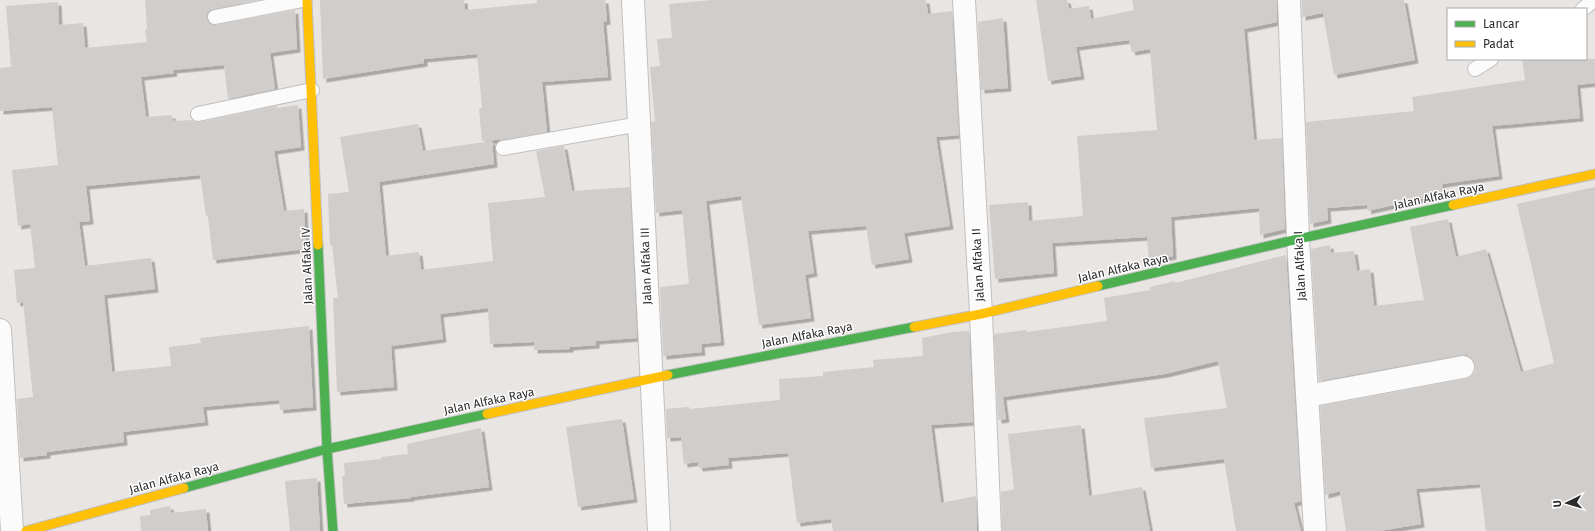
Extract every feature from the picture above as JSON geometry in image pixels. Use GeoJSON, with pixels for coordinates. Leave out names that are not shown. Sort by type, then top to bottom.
{"type":"FeatureCollection","features":[{"type":"Feature","properties":{"kind":"street","name":"Jalan Alfaka IV"},"geometry":{"type":"LineString","coordinates":[[307,0],[327,449],[333,531]]}},
{"type":"Feature","properties":{"kind":"street","name":"Jalan Alfaka III"},"geometry":{"type":"LineString","coordinates":[[633,0],[640,124],[650,378],[659,531]]}},
{"type":"Feature","properties":{"kind":"street","name":"Jalan Alfaka II"},"geometry":{"type":"LineString","coordinates":[[964,0],[981,314],[990,531]]}},
{"type":"Feature","properties":{"kind":"street","name":"Jalan Alfaka I"},"geometry":{"type":"LineString","coordinates":[[1289,0],[1298,239],[1315,531]]}},
{"type":"Feature","properties":{"kind":"street","name":"Jalan Alfaka Raya"},"geometry":{"type":"LineString","coordinates":[[26,531],[327,449],[650,378],[981,314],[1298,239],[1595,174]]}},
{"type":"Feature","properties":{"kind":"street"},"geometry":{"type":"LineString","coordinates":[[0,330],[12,531]]}},
{"type":"Feature","properties":{"kind":"street"},"geometry":{"type":"LineString","coordinates":[[1306,396],[1463,367]]}},
{"type":"Feature","properties":{"kind":"lane"},"geometry":{"type":"LineString","coordinates":[[215,17],[303,0]]}},
{"type":"Feature","properties":{"kind":"lane"},"geometry":{"type":"LineString","coordinates":[[1583,8],[1594,0]]}},
{"type":"Feature","properties":{"kind":"lane"},"geometry":{"type":"LineString","coordinates":[[1475,69],[1488,60]]}},
{"type":"Feature","properties":{"kind":"lane"},"geometry":{"type":"LineString","coordinates":[[198,114],[312,90]]}},
{"type":"Feature","properties":{"kind":"lane"},"geometry":{"type":"LineString","coordinates":[[503,148],[640,124]]}},
{"type":"Feature","properties":{"kind":"building"},"geometry":{"type":"Polygon","coordinates":[[[145,0],[258,0],[210,10],[207,14],[207,19],[209,23],[216,25],[295,10],[297,49],[270,53],[275,89],[228,99],[224,65],[173,70],[174,73],[141,77],[146,117],[172,115],[173,121],[192,120],[195,122],[200,122],[277,106],[277,108],[298,105],[301,147],[274,151],[284,211],[304,209],[306,249],[213,260],[208,216],[206,216],[200,175],[86,186],[90,221],[79,222],[85,266],[151,258],[155,289],[104,295],[112,372],[171,366],[169,347],[201,343],[200,338],[309,326],[313,407],[280,410],[279,400],[203,407],[205,422],[123,432],[124,442],[47,452],[47,455],[20,458],[17,399],[33,397],[23,302],[17,303],[14,270],[35,268],[30,224],[18,226],[12,170],[58,165],[52,107],[0,111],[0,68],[11,67],[6,6],[58,2],[59,25],[83,23],[85,48],[147,42],[145,30],[147,29],[145,0]]]}},
{"type":"Feature","properties":{"kind":"building"},"geometry":{"type":"Polygon","coordinates":[[[320,0],[464,0],[465,10],[537,3],[537,0],[605,0],[607,21],[603,22],[608,77],[542,82],[547,132],[508,139],[482,141],[479,109],[482,108],[477,54],[424,59],[424,63],[323,79],[320,0]]]}},
{"type":"Feature","properties":{"kind":"building"},"geometry":{"type":"Polygon","coordinates":[[[713,0],[926,0],[928,14],[952,11],[959,135],[936,137],[950,226],[904,233],[909,259],[872,265],[866,226],[808,231],[814,273],[805,275],[811,318],[759,325],[741,196],[706,201],[721,342],[701,344],[702,352],[663,356],[660,287],[689,284],[682,210],[656,213],[651,122],[655,121],[650,67],[660,66],[657,39],[672,38],[669,4],[713,0]]]}},
{"type":"Feature","properties":{"kind":"building"},"geometry":{"type":"Polygon","coordinates":[[[1036,0],[1067,0],[1069,9],[1089,6],[1091,19],[1134,10],[1132,0],[1277,0],[1277,22],[1244,29],[1254,140],[1282,138],[1285,229],[1260,235],[1259,208],[1171,217],[1173,256],[1149,261],[1147,237],[1052,243],[1054,273],[995,279],[989,205],[1028,202],[1029,221],[1083,216],[1077,136],[1157,130],[1150,49],[1132,52],[1129,40],[1076,47],[1081,76],[1048,81],[1036,0]]]}},
{"type":"Feature","properties":{"kind":"building"},"geometry":{"type":"Polygon","coordinates":[[[1302,0],[1404,0],[1415,60],[1334,75],[1323,13],[1302,17],[1302,0]]]}},
{"type":"Feature","properties":{"kind":"building"},"geometry":{"type":"Polygon","coordinates":[[[1003,18],[1008,88],[981,90],[978,22],[1003,18]]]}},
{"type":"Feature","properties":{"kind":"building"},"geometry":{"type":"Polygon","coordinates":[[[1595,59],[1595,83],[1577,85],[1580,118],[1492,126],[1499,176],[1442,184],[1444,194],[1368,211],[1367,205],[1327,208],[1328,220],[1310,224],[1306,122],[1414,111],[1412,97],[1525,80],[1522,60],[1595,59]]]}},
{"type":"Feature","properties":{"kind":"building"},"geometry":{"type":"Polygon","coordinates":[[[418,124],[423,151],[492,141],[494,164],[379,182],[386,256],[419,252],[421,270],[493,261],[488,203],[545,197],[536,151],[564,146],[572,191],[630,187],[637,338],[596,341],[596,345],[570,347],[570,349],[534,350],[534,342],[490,344],[488,308],[440,314],[443,339],[391,346],[394,387],[337,392],[333,298],[338,298],[332,245],[330,246],[328,194],[349,192],[340,137],[418,124]]]}},
{"type":"Feature","properties":{"kind":"building"},"geometry":{"type":"Polygon","coordinates":[[[1595,187],[1595,531],[1486,531],[1480,484],[1416,489],[1421,524],[1379,531],[1346,531],[1340,491],[1325,495],[1320,406],[1465,379],[1475,372],[1475,365],[1472,359],[1467,355],[1461,355],[1319,381],[1311,249],[1330,245],[1331,253],[1354,251],[1357,271],[1370,269],[1374,306],[1424,300],[1410,227],[1448,219],[1456,257],[1486,249],[1521,372],[1554,363],[1517,204],[1595,187]]]}},
{"type":"Feature","properties":{"kind":"building"},"geometry":{"type":"Polygon","coordinates":[[[1286,255],[1301,501],[1294,503],[1301,531],[1236,531],[1224,459],[1151,468],[1144,418],[1227,408],[1218,361],[1165,374],[1003,397],[1006,419],[998,420],[994,334],[1026,330],[1027,332],[1107,321],[1104,298],[1150,290],[1150,287],[1175,281],[1175,283],[1286,255]]]}},
{"type":"Feature","properties":{"kind":"building"},"geometry":{"type":"Polygon","coordinates":[[[969,331],[973,422],[931,425],[941,503],[976,496],[977,531],[833,531],[831,519],[797,523],[788,453],[728,458],[729,465],[699,468],[698,462],[684,464],[681,437],[667,438],[666,409],[689,407],[690,409],[780,400],[779,379],[823,376],[823,372],[874,367],[873,360],[923,356],[922,338],[952,332],[969,331]]]}},
{"type":"Feature","properties":{"kind":"building"},"geometry":{"type":"Polygon","coordinates":[[[622,419],[634,499],[578,507],[566,427],[622,419]]]}},
{"type":"Feature","properties":{"kind":"building"},"geometry":{"type":"Polygon","coordinates":[[[1081,425],[1089,496],[1142,487],[1150,531],[1002,531],[1001,492],[1014,489],[1008,434],[1081,425]]]}},
{"type":"Feature","properties":{"kind":"building"},"geometry":{"type":"Polygon","coordinates":[[[481,428],[489,487],[411,498],[344,504],[342,476],[345,476],[344,463],[408,454],[407,444],[481,428]]]}},
{"type":"Feature","properties":{"kind":"building"},"geometry":{"type":"Polygon","coordinates":[[[317,478],[320,531],[290,531],[285,481],[317,478]]]}},
{"type":"Feature","properties":{"kind":"building"},"geometry":{"type":"Polygon","coordinates":[[[170,506],[171,513],[206,509],[208,531],[141,531],[140,516],[150,515],[150,510],[170,506]]]}},
{"type":"Feature","properties":{"kind":"traffic: fast"},"geometry":{"type":"LineString","coordinates":[[1098,286],[1298,239],[1453,205]]}},
{"type":"Feature","properties":{"kind":"traffic: fast"},"geometry":{"type":"LineString","coordinates":[[318,245],[327,449],[333,531]]}},
{"type":"Feature","properties":{"kind":"traffic: fast"},"geometry":{"type":"LineString","coordinates":[[668,375],[914,327]]}},
{"type":"Feature","properties":{"kind":"traffic: fast"},"geometry":{"type":"LineString","coordinates":[[184,488],[327,449],[487,414]]}},
{"type":"Feature","properties":{"kind":"traffic: slow"},"geometry":{"type":"LineString","coordinates":[[307,0],[318,245]]}},
{"type":"Feature","properties":{"kind":"traffic: slow"},"geometry":{"type":"LineString","coordinates":[[1453,205],[1595,174]]}},
{"type":"Feature","properties":{"kind":"traffic: slow"},"geometry":{"type":"LineString","coordinates":[[914,327],[981,314],[1098,286]]}},
{"type":"Feature","properties":{"kind":"traffic: slow"},"geometry":{"type":"LineString","coordinates":[[487,414],[668,375]]}},
{"type":"Feature","properties":{"kind":"traffic: slow"},"geometry":{"type":"LineString","coordinates":[[26,531],[184,488]]}}]}
